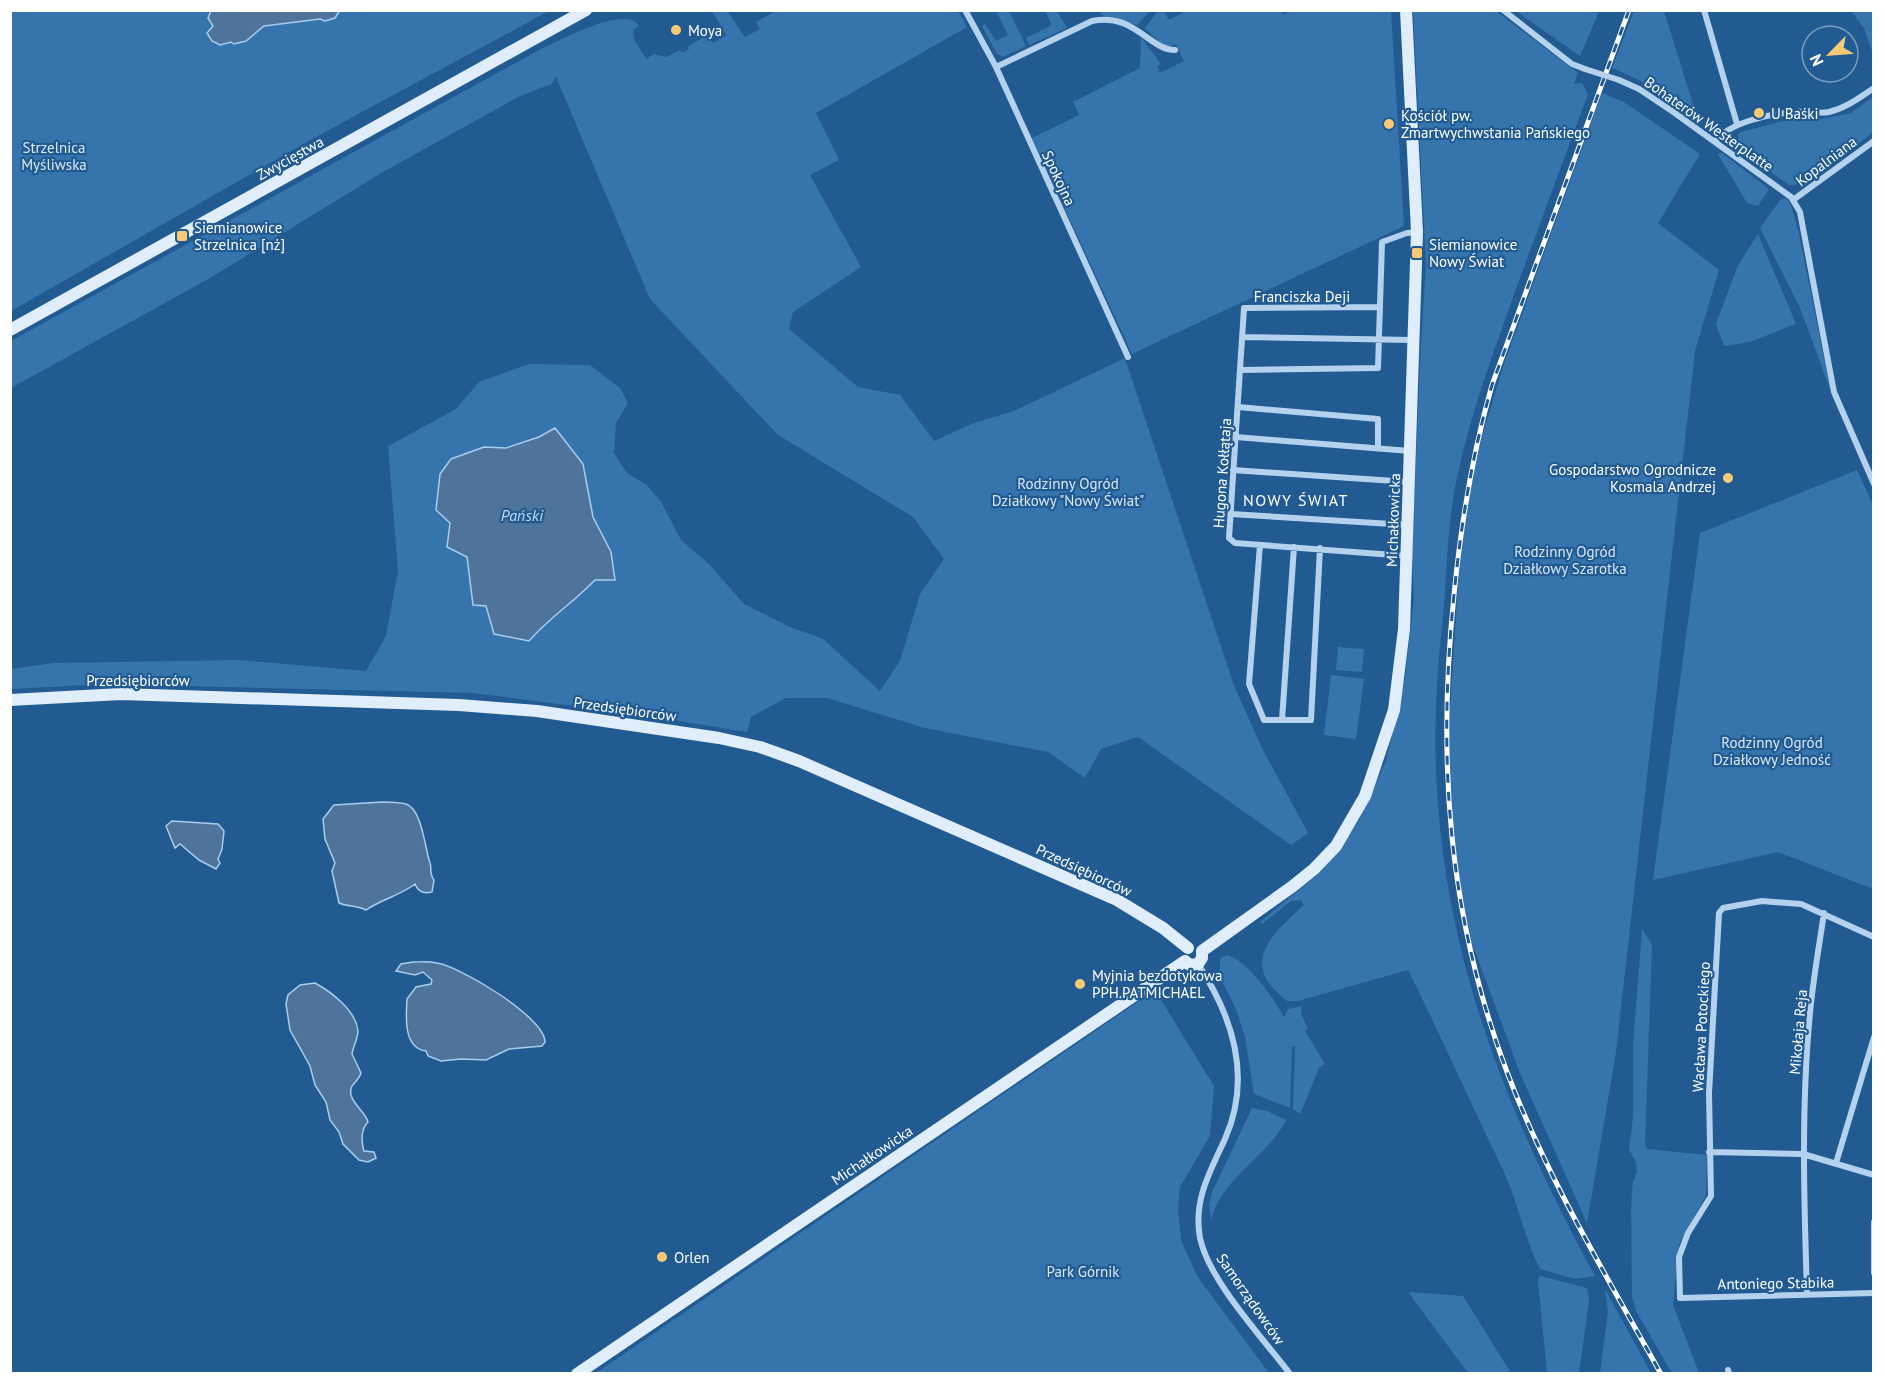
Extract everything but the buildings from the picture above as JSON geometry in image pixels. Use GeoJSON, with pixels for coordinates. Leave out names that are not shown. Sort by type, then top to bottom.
{"type":"FeatureCollection","features":[{"type":"Feature","properties":{"kind":"street","name":"Spokojna"},"geometry":{"type":"LineString","coordinates":[[965,10],[996,67],[1128,357]]}},
{"type":"Feature","properties":{"kind":"street","name":"Michałkowicka"},"geometry":{"type":"LineString","coordinates":[[1202,951],[1314,869],[1335,846],[1356,815],[1371,783],[1394,710],[1402,657],[1407,556],[1417,232],[1406,10]]}},
{"type":"Feature","properties":{"kind":"street","name":"Bohaterów Westerplatte"},"geometry":{"type":"LineString","coordinates":[[1503,10],[1572,63],[1639,89],[1716,141],[1778,186],[1792,199]]}},
{"type":"Feature","properties":{"kind":"street","name":"Bohaterów Westerplatte"},"geometry":{"type":"LineString","coordinates":[[1704,10],[1737,124]]}},
{"type":"Feature","properties":{"kind":"street","name":"Zwycięstwa"},"geometry":{"type":"LineString","coordinates":[[10,330],[584,11]]}},
{"type":"Feature","properties":{"kind":"street"},"geometry":{"type":"LineString","coordinates":[[996,67],[1092,21],[1102,19],[1131,26],[1164,49],[1175,50]]}},
{"type":"Feature","properties":{"kind":"street"},"geometry":{"type":"LineString","coordinates":[[1716,141],[1726,130],[1737,124],[1795,112],[1834,110],[1874,88]]}},
{"type":"Feature","properties":{"kind":"street","name":"Kopalniana"},"geometry":{"type":"LineString","coordinates":[[1792,199],[1874,141]]}},
{"type":"Feature","properties":{"kind":"street"},"geometry":{"type":"LineString","coordinates":[[1792,199],[1800,212],[1834,392],[1874,484]]}},
{"type":"Feature","properties":{"kind":"street"},"geometry":{"type":"LineString","coordinates":[[1241,370],[1378,368],[1382,242],[1407,232],[1417,232]]}},
{"type":"Feature","properties":{"kind":"street","name":"Franciszka Deji"},"geometry":{"type":"LineString","coordinates":[[1243,337],[1244,308],[1380,308]]}},
{"type":"Feature","properties":{"kind":"street"},"geometry":{"type":"LineString","coordinates":[[1243,337],[1412,340]]}},
{"type":"Feature","properties":{"kind":"street","name":"Hugona Kołłątaja"},"geometry":{"type":"LineString","coordinates":[[1243,337],[1229,538],[1232,542],[1260,545],[1407,556]]}},
{"type":"Feature","properties":{"kind":"street"},"geometry":{"type":"LineString","coordinates":[[1238,407],[1378,420],[1378,449]]}},
{"type":"Feature","properties":{"kind":"street"},"geometry":{"type":"LineString","coordinates":[[1236,437],[1410,451]]}},
{"type":"Feature","properties":{"kind":"street"},"geometry":{"type":"LineString","coordinates":[[1233,470],[1410,482]]}},
{"type":"Feature","properties":{"kind":"street"},"geometry":{"type":"LineString","coordinates":[[1231,514],[1408,525]]}},
{"type":"Feature","properties":{"kind":"street"},"geometry":{"type":"LineString","coordinates":[[1260,545],[1249,684],[1264,720],[1311,720],[1320,548]]}},
{"type":"Feature","properties":{"kind":"street"},"geometry":{"type":"LineString","coordinates":[[1282,720],[1294,547]]}},
{"type":"Feature","properties":{"kind":"street","name":"Przedsiębiorców"},"geometry":{"type":"LineString","coordinates":[[10,700],[144,694],[502,708],[736,741],[799,761],[1117,900],[1163,928],[1188,948]]}},
{"type":"Feature","properties":{"kind":"street","name":"Wacława Potockiego"},"geometry":{"type":"LineString","coordinates":[[1680,1298],[1679,1257],[1688,1233],[1712,1196],[1709,1093],[1719,913],[1723,908],[1762,901],[1801,904],[1874,938]]}},
{"type":"Feature","properties":{"kind":"street","name":"Mikołaja Reja"},"geometry":{"type":"LineString","coordinates":[[1807,1294],[1803,1154],[1810,1012],[1824,913]]}},
{"type":"Feature","properties":{"kind":"street"},"geometry":{"type":"LineString","coordinates":[[1196,946],[1202,951],[1203,958],[1198,964],[1185,961],[1184,956],[1188,948],[1196,946]]}},
{"type":"Feature","properties":{"kind":"street","name":"Michałkowicka"},"geometry":{"type":"LineString","coordinates":[[577,1374],[1185,961]]}},
{"type":"Feature","properties":{"kind":"street","name":"Samorządowców"},"geometry":{"type":"LineString","coordinates":[[1198,964],[1228,1018],[1235,1041],[1238,1070],[1233,1116],[1201,1192],[1198,1218],[1201,1240],[1216,1276],[1290,1374]]}},
{"type":"Feature","properties":{"kind":"street"},"geometry":{"type":"LineString","coordinates":[[1836,1163],[1874,1037]]}},
{"type":"Feature","properties":{"kind":"street"},"geometry":{"type":"LineString","coordinates":[[1710,1152],[1803,1154],[1874,1175]]}},
{"type":"Feature","properties":{"kind":"street"},"geometry":{"type":"LineString","coordinates":[[1874,1222],[1874,1273]]}},
{"type":"Feature","properties":{"kind":"street","name":"Antoniego Stabika"},"geometry":{"type":"LineString","coordinates":[[1680,1298],[1874,1293]]}},
{"type":"Feature","properties":{"kind":"green space"},"geometry":{"type":"Polygon","coordinates":[[[1101,10],[1150,11],[1137,25],[1101,15],[1101,10]]]}},
{"type":"Feature","properties":{"kind":"green space"},"geometry":{"type":"Polygon","coordinates":[[[1188,10],[1281,10],[1283,15],[1293,10],[1391,11],[1404,226],[1132,354],[1032,138],[1079,115],[1073,102],[1140,68],[1141,37],[1161,64],[1157,66],[1160,73],[1184,61],[1176,44],[1168,47],[1160,43],[1145,28],[1158,11],[1164,11],[1169,20],[1188,10]]]}},
{"type":"Feature","properties":{"kind":"green space","name":"Strzelnica Myśliwska"},"geometry":{"type":"Polygon","coordinates":[[[10,11],[549,11],[312,139],[11,311],[10,11]]]}},
{"type":"Feature","properties":{"kind":"green space","name":"Rodzinny Ogród Działkowy \"Nowy Świat\""},"geometry":{"type":"Polygon","coordinates":[[[712,11],[727,11],[745,37],[760,29],[756,22],[776,11],[958,11],[967,27],[816,113],[839,160],[810,175],[861,267],[793,312],[789,329],[858,387],[900,395],[934,441],[974,423],[1014,411],[1125,358],[1235,688],[1262,748],[1308,833],[1291,845],[1138,737],[1101,749],[1085,778],[1048,752],[925,728],[827,698],[786,698],[751,717],[747,732],[642,715],[473,693],[106,684],[11,689],[11,669],[54,663],[239,660],[366,671],[386,636],[398,571],[388,446],[456,409],[479,382],[529,364],[590,365],[620,388],[628,403],[616,423],[614,453],[627,473],[647,485],[661,502],[681,540],[709,564],[744,604],[790,627],[823,639],[880,691],[900,661],[920,594],[944,559],[913,517],[778,435],[650,299],[556,77],[551,84],[518,97],[383,172],[210,278],[11,388],[11,341],[541,49],[593,26],[621,19],[632,20],[639,26],[633,30],[634,39],[646,59],[654,54],[666,57],[680,50],[682,53],[689,49],[688,46],[708,35],[713,43],[726,35],[712,11]],[[555,429],[521,443],[503,447],[484,447],[450,523],[447,547],[467,557],[473,605],[486,605],[529,641],[549,619],[576,599],[595,580],[611,552],[593,517],[583,464],[555,429]]]}},
{"type":"Feature","properties":{"kind":"green space"},"geometry":{"type":"Polygon","coordinates":[[[996,11],[1009,11],[1026,46],[1003,57],[997,54],[982,26],[985,24],[996,41],[1008,35],[996,11]]]}},
{"type":"Feature","properties":{"kind":"green space"},"geometry":{"type":"Polygon","coordinates":[[[1045,11],[1057,11],[1067,28],[1029,45],[1026,38],[1052,25],[1045,11]]]}},
{"type":"Feature","properties":{"kind":"green space"},"geometry":{"type":"Polygon","coordinates":[[[1413,11],[1496,11],[1578,73],[1574,84],[1582,83],[1588,94],[1491,359],[1462,457],[1450,520],[1436,724],[1438,808],[1449,889],[1466,968],[1490,1046],[1520,1122],[1555,1199],[1595,1276],[1575,1279],[1540,1269],[1503,1170],[1408,970],[1298,1001],[1287,1001],[1272,987],[1264,975],[1262,962],[1271,939],[1304,905],[1301,900],[1291,901],[1262,924],[1260,922],[1316,876],[1340,849],[1360,818],[1386,761],[1405,677],[1414,599],[1412,559],[1426,264],[1413,11]]]}},
{"type":"Feature","properties":{"kind":"green space"},"geometry":{"type":"Polygon","coordinates":[[[1516,11],[1598,11],[1598,14],[1580,56],[1516,11]]]}},
{"type":"Feature","properties":{"kind":"green space"},"geometry":{"type":"Polygon","coordinates":[[[1634,11],[1664,11],[1696,114],[1635,78],[1612,68],[1634,11]]]}},
{"type":"Feature","properties":{"kind":"green space"},"geometry":{"type":"Polygon","coordinates":[[[1851,11],[1873,11],[1873,54],[1864,28],[1851,11]]]}},
{"type":"Feature","properties":{"kind":"green space","name":"Rodzinny Ogród Działkowy Szarotka"},"geometry":{"type":"Polygon","coordinates":[[[1602,93],[1624,102],[1700,154],[1658,223],[1719,270],[1695,351],[1616,1052],[1587,1223],[1520,1073],[1472,943],[1459,882],[1451,813],[1448,739],[1461,539],[1478,450],[1504,364],[1602,93]]]}},
{"type":"Feature","properties":{"kind":"green space"},"geometry":{"type":"Polygon","coordinates":[[[1873,97],[1873,132],[1832,165],[1798,184],[1789,185],[1739,149],[1738,135],[1741,132],[1798,117],[1821,119],[1851,113],[1873,97]]]}},
{"type":"Feature","properties":{"kind":"green space"},"geometry":{"type":"Polygon","coordinates":[[[1717,153],[1722,153],[1769,189],[1758,206],[1747,203],[1717,153]]]}},
{"type":"Feature","properties":{"kind":"green space"},"geometry":{"type":"Polygon","coordinates":[[[1786,198],[1791,205],[1799,234],[1831,392],[1800,308],[1760,228],[1780,200],[1786,198]]]}},
{"type":"Feature","properties":{"kind":"green space"},"geometry":{"type":"Polygon","coordinates":[[[1758,234],[1796,324],[1750,342],[1724,346],[1716,324],[1738,265],[1758,234]]]}},
{"type":"Feature","properties":{"kind":"green space","name":"Rodzinny Ogród Działkowy Jedność"},"geometry":{"type":"Polygon","coordinates":[[[1857,470],[1874,507],[1873,889],[1778,852],[1653,880],[1700,533],[1857,470]]]}},
{"type":"Feature","properties":{"kind":"green space"},"geometry":{"type":"Polygon","coordinates":[[[1338,647],[1364,649],[1362,672],[1336,670],[1338,647]]]}},
{"type":"Feature","properties":{"kind":"green space"},"geometry":{"type":"Polygon","coordinates":[[[1331,675],[1364,679],[1356,739],[1324,735],[1331,675]]]}},
{"type":"Feature","properties":{"kind":"green space"},"geometry":{"type":"Polygon","coordinates":[[[1642,929],[1652,945],[1645,1144],[1647,1149],[1707,1155],[1706,1195],[1679,1244],[1673,1305],[1699,1373],[1672,1373],[1636,1311],[1632,1297],[1631,1206],[1633,1181],[1637,1172],[1636,1162],[1629,1150],[1633,1117],[1633,1045],[1642,929]]]}},
{"type":"Feature","properties":{"kind":"green space"},"geometry":{"type":"Polygon","coordinates":[[[1226,955],[1242,963],[1251,971],[1267,990],[1284,1017],[1288,1009],[1302,1006],[1301,1014],[1308,1028],[1305,1031],[1325,1064],[1319,1068],[1300,1114],[1293,1109],[1295,1046],[1292,1047],[1290,1108],[1254,1094],[1245,1037],[1236,1009],[1220,977],[1220,959],[1226,955]]]}},
{"type":"Feature","properties":{"kind":"green space","name":"Park Górnik"},"geometry":{"type":"Polygon","coordinates":[[[1155,990],[1214,1086],[1210,1136],[1180,1187],[1178,1209],[1181,1240],[1197,1276],[1269,1373],[596,1373],[1155,990]]]}},
{"type":"Feature","properties":{"kind":"green space"},"geometry":{"type":"Polygon","coordinates":[[[1252,1108],[1267,1111],[1286,1120],[1268,1146],[1224,1192],[1211,1220],[1209,1205],[1212,1192],[1252,1108]]]}},
{"type":"Feature","properties":{"kind":"green space"},"geometry":{"type":"Polygon","coordinates":[[[1540,1276],[1587,1288],[1589,1301],[1579,1373],[1547,1373],[1538,1280],[1540,1276]]]}},
{"type":"Feature","properties":{"kind":"green space"},"geometry":{"type":"Polygon","coordinates":[[[1605,1289],[1651,1373],[1600,1373],[1608,1312],[1605,1289]]]}},
{"type":"Feature","properties":{"kind":"green space"},"geometry":{"type":"Polygon","coordinates":[[[1408,1292],[1463,1296],[1511,1373],[1468,1373],[1408,1292]]]}},
{"type":"Feature","properties":{"kind":"water"},"geometry":{"type":"Polygon","coordinates":[[[340,10],[335,18],[325,21],[320,19],[264,26],[246,41],[234,44],[231,42],[220,45],[212,41],[207,33],[213,26],[208,18],[211,11],[340,10]]]}},
{"type":"Feature","properties":{"kind":"water","name":"Pański"},"geometry":{"type":"Polygon","coordinates":[[[555,428],[583,464],[593,517],[611,552],[615,580],[595,580],[529,641],[494,634],[486,606],[473,605],[467,557],[447,547],[450,523],[436,510],[440,474],[451,459],[484,447],[506,448],[539,437],[555,428]]]}},
{"type":"Feature","properties":{"kind":"water"},"geometry":{"type":"Polygon","coordinates":[[[382,802],[406,804],[416,813],[431,865],[434,880],[432,892],[422,892],[415,884],[366,910],[339,903],[332,871],[335,863],[325,839],[323,819],[334,805],[382,802]]]}},
{"type":"Feature","properties":{"kind":"water"},"geometry":{"type":"Polygon","coordinates":[[[172,821],[218,824],[224,831],[222,849],[218,859],[220,863],[216,869],[199,860],[180,844],[175,848],[166,826],[172,821]]]}},
{"type":"Feature","properties":{"kind":"water"},"geometry":{"type":"Polygon","coordinates":[[[431,962],[448,966],[481,983],[517,1007],[541,1032],[545,1042],[542,1046],[509,1049],[486,1060],[441,1061],[428,1056],[426,1051],[413,1044],[410,1038],[407,999],[416,987],[431,984],[432,980],[423,972],[415,975],[396,971],[401,964],[431,962]]]}},
{"type":"Feature","properties":{"kind":"water"},"geometry":{"type":"Polygon","coordinates":[[[315,983],[342,1002],[356,1023],[358,1034],[352,1054],[361,1073],[352,1086],[351,1096],[368,1122],[363,1132],[363,1147],[364,1151],[374,1152],[376,1158],[368,1162],[359,1160],[343,1144],[339,1132],[330,1120],[326,1102],[315,1085],[310,1066],[290,1030],[286,1004],[288,995],[300,985],[315,983]]]}},
{"type":"Feature","properties":{"kind":"railway"},"geometry":{"type":"LineString","coordinates":[[1629,10],[1492,385],[1479,437],[1464,515],[1454,595],[1447,717],[1448,777],[1452,837],[1471,955],[1507,1072],[1559,1188],[1661,1374]]}},
{"type":"Feature","properties":{"kind":"place","name":"Moya"},"geometry":{"type":"Point","coordinates":[676,30]}},
{"type":"Feature","properties":{"kind":"place","name":"U Baśki"},"geometry":{"type":"Point","coordinates":[1759,113]}},
{"type":"Feature","properties":{"kind":"place","name":"Kościół pw. Zmartwychwstania Pańskiego"},"geometry":{"type":"Point","coordinates":[1389,124]}},
{"type":"Feature","properties":{"kind":"place","name":"Siemianowice Strzelnica [nż]"},"geometry":{"type":"Point","coordinates":[182,236]}},
{"type":"Feature","properties":{"kind":"place","name":"Siemianowice Nowy Świat"},"geometry":{"type":"Point","coordinates":[1417,253]}},
{"type":"Feature","properties":{"kind":"place","name":"Gospodarstwo Ogrodnicze Kosmala Andrzej"},"geometry":{"type":"Point","coordinates":[1728,478]}},
{"type":"Feature","properties":{"kind":"place","name":"Myjnia bezdotykowa PPH.PATMICHAEL"},"geometry":{"type":"Point","coordinates":[1080,984]}},
{"type":"Feature","properties":{"kind":"place","name":"Orlen"},"geometry":{"type":"Point","coordinates":[662,1257]}},
{"type":"Feature","properties":{"kind":"district","name":"NOWY ŚWIAT"},"geometry":{"type":"Point","coordinates":[1296,500]}}]}
